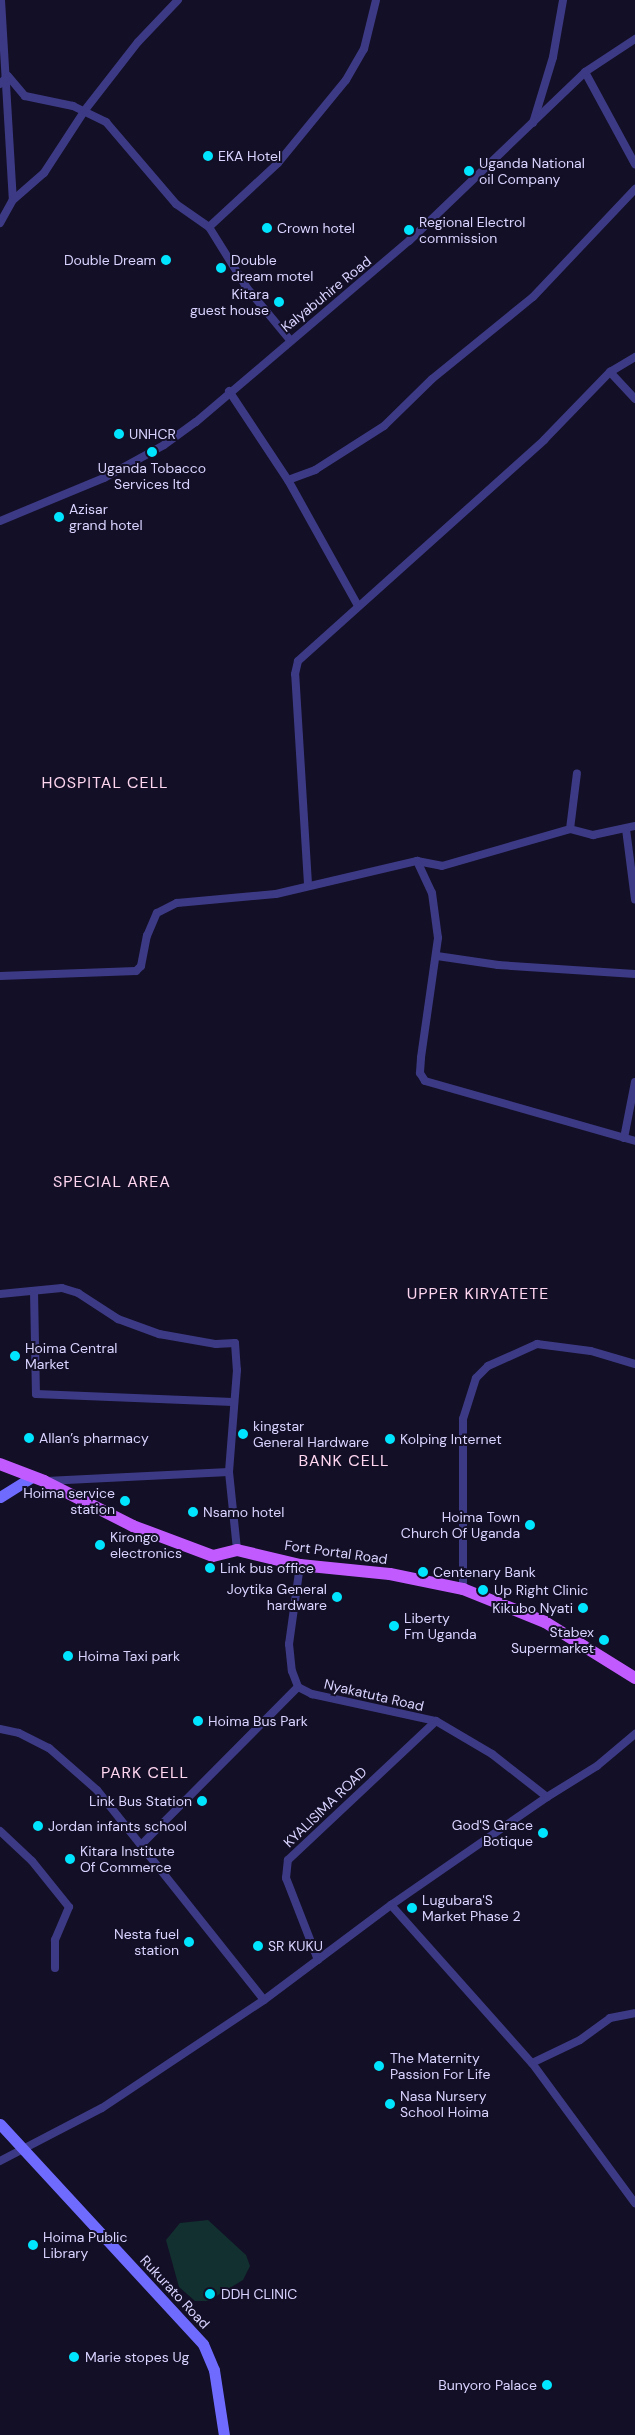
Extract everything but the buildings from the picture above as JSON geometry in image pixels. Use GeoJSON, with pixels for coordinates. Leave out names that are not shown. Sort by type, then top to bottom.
{"type":"FeatureCollection","features":[{"type":"Feature","properties":{"kind":"main road","name":"Fort Portal Road"},"geometry":{"type":"LineString","coordinates":[[0,1464],[30,1478],[44,1481],[171,1542],[212,1556],[238,1550],[300,1565],[390,1574],[463,1589],[545,1622],[635,1678]]}},
{"type":"Feature","properties":{"kind":"street"},"geometry":{"type":"LineString","coordinates":[[1,0],[8,76],[13,200]]}},
{"type":"Feature","properties":{"kind":"street"},"geometry":{"type":"LineString","coordinates":[[0,223],[13,200],[44,173],[85,110],[138,42],[178,0]]}},
{"type":"Feature","properties":{"kind":"street"},"geometry":{"type":"LineString","coordinates":[[209,227],[278,163],[346,80],[364,49],[376,0]]}},
{"type":"Feature","properties":{"kind":"street"},"geometry":{"type":"LineString","coordinates":[[532,125],[553,57],[563,0]]}},
{"type":"Feature","properties":{"kind":"street","name":"Kalyabuhire Road"},"geometry":{"type":"LineString","coordinates":[[0,521],[104,478],[164,445],[196,422],[229,391],[409,241],[532,125],[585,72],[635,39]]}},
{"type":"Feature","properties":{"kind":"street"},"geometry":{"type":"LineString","coordinates":[[585,72],[635,164]]}},
{"type":"Feature","properties":{"kind":"street"},"geometry":{"type":"LineString","coordinates":[[0,84],[8,76]]}},
{"type":"Feature","properties":{"kind":"street"},"geometry":{"type":"LineString","coordinates":[[8,76],[25,96],[85,110],[116,132],[176,204],[209,227],[247,288],[290,340]]}},
{"type":"Feature","properties":{"kind":"street"},"geometry":{"type":"LineString","coordinates":[[288,480],[315,470],[384,426],[432,379],[533,297],[635,188]]}},
{"type":"Feature","properties":{"kind":"street"},"geometry":{"type":"LineString","coordinates":[[308,884],[296,667],[358,606],[544,440],[610,372],[635,357]]}},
{"type":"Feature","properties":{"kind":"street"},"geometry":{"type":"LineString","coordinates":[[610,372],[635,400]]}},
{"type":"Feature","properties":{"kind":"street"},"geometry":{"type":"LineString","coordinates":[[229,391],[288,480],[358,606]]}},
{"type":"Feature","properties":{"kind":"street"},"geometry":{"type":"LineString","coordinates":[[570,829],[577,773]]}},
{"type":"Feature","properties":{"kind":"street"},"geometry":{"type":"LineString","coordinates":[[0,976],[136,971],[141,966],[147,936],[157,913],[170,906],[203,900],[276,894],[308,884],[344,880],[417,861],[442,866],[570,829],[593,834],[635,826]]}},
{"type":"Feature","properties":{"kind":"street"},"geometry":{"type":"LineString","coordinates":[[626,829],[635,899]]}},
{"type":"Feature","properties":{"kind":"street"},"geometry":{"type":"LineString","coordinates":[[417,861],[432,893],[438,956],[420,1058],[420,1073],[425,1080],[635,1141]]}},
{"type":"Feature","properties":{"kind":"street"},"geometry":{"type":"LineString","coordinates":[[438,956],[498,965],[635,974]]}},
{"type":"Feature","properties":{"kind":"street"},"geometry":{"type":"LineString","coordinates":[[624,1138],[635,1082]]}},
{"type":"Feature","properties":{"kind":"street"},"geometry":{"type":"LineString","coordinates":[[0,1294],[62,1288],[78,1293],[118,1319],[159,1334],[216,1344],[235,1343],[237,1370],[229,1472],[238,1550]]}},
{"type":"Feature","properties":{"kind":"street"},"geometry":{"type":"LineString","coordinates":[[34,1291],[36,1394],[233,1402]]}},
{"type":"Feature","properties":{"kind":"street"},"geometry":{"type":"LineString","coordinates":[[463,1589],[463,1419],[476,1378],[488,1366],[537,1344],[591,1351],[635,1364]]}},
{"type":"Feature","properties":{"kind":"street"},"geometry":{"type":"LineString","coordinates":[[44,1481],[229,1472]]}},
{"type":"Feature","properties":{"kind":"street"},"geometry":{"type":"LineString","coordinates":[[0,1497],[30,1478]]}},
{"type":"Feature","properties":{"kind":"street"},"geometry":{"type":"LineString","coordinates":[[142,1844],[298,1686],[292,1671],[289,1644],[300,1565]]}},
{"type":"Feature","properties":{"kind":"street","name":"Nyakatuta Road"},"geometry":{"type":"LineString","coordinates":[[298,1686],[312,1694],[436,1720],[492,1754],[547,1797]]}},
{"type":"Feature","properties":{"kind":"street","name":"KYALISIMA ROAD"},"geometry":{"type":"LineString","coordinates":[[318,1960],[286,1878],[288,1860],[436,1720]]}},
{"type":"Feature","properties":{"kind":"street"},"geometry":{"type":"LineString","coordinates":[[0,1729],[19,1733],[60,1755],[98,1790],[264,2000]]}},
{"type":"Feature","properties":{"kind":"street"},"geometry":{"type":"LineString","coordinates":[[0,2161],[102,2108],[264,2000],[391,1905],[547,1797],[597,1766],[635,1734]]}},
{"type":"Feature","properties":{"kind":"street"},"geometry":{"type":"LineString","coordinates":[[0,1831],[32,1860],[69,1908],[55,1940],[55,1968]]}},
{"type":"Feature","properties":{"kind":"street"},"geometry":{"type":"LineString","coordinates":[[391,1905],[532,2063],[635,2203]]}},
{"type":"Feature","properties":{"kind":"street"},"geometry":{"type":"LineString","coordinates":[[532,2063],[580,2040],[610,2018],[635,2013]]}},
{"type":"Feature","properties":{"kind":"street","name":"Rukurato Road"},"geometry":{"type":"LineString","coordinates":[[0,2124],[20,2149],[203,2344],[214,2370],[224,2435]]}},
{"type":"Feature","properties":{"kind":"green space"},"geometry":{"type":"Polygon","coordinates":[[[208,2220],[246,2255],[250,2266],[243,2280],[208,2301],[195,2301],[179,2287],[166,2240],[180,2223],[208,2220]]]}},
{"type":"Feature","properties":{"kind":"place","name":"EKA Hotel"},"geometry":{"type":"Point","coordinates":[208,156]}},
{"type":"Feature","properties":{"kind":"place","name":"Uganda National oil Company"},"geometry":{"type":"Point","coordinates":[469,171]}},
{"type":"Feature","properties":{"kind":"place","name":"Crown hotel"},"geometry":{"type":"Point","coordinates":[267,228]}},
{"type":"Feature","properties":{"kind":"place","name":"Regional Electrol commission"},"geometry":{"type":"Point","coordinates":[409,230]}},
{"type":"Feature","properties":{"kind":"place","name":"Double Dream"},"geometry":{"type":"Point","coordinates":[166,260]}},
{"type":"Feature","properties":{"kind":"place","name":"Double dream motel"},"geometry":{"type":"Point","coordinates":[221,268]}},
{"type":"Feature","properties":{"kind":"place","name":"Kitara guest house"},"geometry":{"type":"Point","coordinates":[279,302]}},
{"type":"Feature","properties":{"kind":"place","name":"UNHCR"},"geometry":{"type":"Point","coordinates":[119,434]}},
{"type":"Feature","properties":{"kind":"place","name":"Uganda Tobacco Services ltd"},"geometry":{"type":"Point","coordinates":[152,452]}},
{"type":"Feature","properties":{"kind":"place","name":"Azisar grand hotel"},"geometry":{"type":"Point","coordinates":[59,517]}},
{"type":"Feature","properties":{"kind":"place","name":"Hoima Central Market"},"geometry":{"type":"Point","coordinates":[15,1356]}},
{"type":"Feature","properties":{"kind":"place","name":"kingstar General Hardware"},"geometry":{"type":"Point","coordinates":[243,1434]}},
{"type":"Feature","properties":{"kind":"place","name":"Allan’s pharmacy"},"geometry":{"type":"Point","coordinates":[29,1438]}},
{"type":"Feature","properties":{"kind":"place","name":"Kolping Internet"},"geometry":{"type":"Point","coordinates":[390,1439]}},
{"type":"Feature","properties":{"kind":"place","name":"Hoima service station"},"geometry":{"type":"Point","coordinates":[125,1501]}},
{"type":"Feature","properties":{"kind":"place","name":"Nsamo hotel"},"geometry":{"type":"Point","coordinates":[193,1512]}},
{"type":"Feature","properties":{"kind":"place","name":"Hoima Town Church Of Uganda"},"geometry":{"type":"Point","coordinates":[530,1525]}},
{"type":"Feature","properties":{"kind":"place","name":"Kirongo electronics"},"geometry":{"type":"Point","coordinates":[100,1545]}},
{"type":"Feature","properties":{"kind":"place","name":"Link bus office"},"geometry":{"type":"Point","coordinates":[210,1568]}},
{"type":"Feature","properties":{"kind":"place","name":"Centenary Bank"},"geometry":{"type":"Point","coordinates":[423,1572]}},
{"type":"Feature","properties":{"kind":"place","name":"Up Right Clinic"},"geometry":{"type":"Point","coordinates":[483,1590]}},
{"type":"Feature","properties":{"kind":"place","name":"Joytika General hardware"},"geometry":{"type":"Point","coordinates":[337,1597]}},
{"type":"Feature","properties":{"kind":"place","name":"Kikubo Nyati"},"geometry":{"type":"Point","coordinates":[583,1608]}},
{"type":"Feature","properties":{"kind":"place","name":"Liberty Fm Uganda"},"geometry":{"type":"Point","coordinates":[394,1626]}},
{"type":"Feature","properties":{"kind":"place","name":"Stabex Supermarket"},"geometry":{"type":"Point","coordinates":[604,1640]}},
{"type":"Feature","properties":{"kind":"place","name":"Hoima Taxi park"},"geometry":{"type":"Point","coordinates":[68,1656]}},
{"type":"Feature","properties":{"kind":"place","name":"Hoima Bus Park"},"geometry":{"type":"Point","coordinates":[198,1721]}},
{"type":"Feature","properties":{"kind":"place","name":"Link Bus Station"},"geometry":{"type":"Point","coordinates":[202,1801]}},
{"type":"Feature","properties":{"kind":"place","name":"Jordan infants school"},"geometry":{"type":"Point","coordinates":[38,1826]}},
{"type":"Feature","properties":{"kind":"place","name":"God'S Grace Botique"},"geometry":{"type":"Point","coordinates":[543,1833]}},
{"type":"Feature","properties":{"kind":"place","name":"Kitara Institute Of Commerce"},"geometry":{"type":"Point","coordinates":[70,1859]}},
{"type":"Feature","properties":{"kind":"place","name":"Lugubara'S Market Phase 2"},"geometry":{"type":"Point","coordinates":[412,1908]}},
{"type":"Feature","properties":{"kind":"place","name":"Nesta fuel station"},"geometry":{"type":"Point","coordinates":[189,1942]}},
{"type":"Feature","properties":{"kind":"place","name":"SR KUKU"},"geometry":{"type":"Point","coordinates":[258,1946]}},
{"type":"Feature","properties":{"kind":"place","name":"The Maternity Passion For Life"},"geometry":{"type":"Point","coordinates":[379,2066]}},
{"type":"Feature","properties":{"kind":"place","name":"Nasa Nursery School Hoima"},"geometry":{"type":"Point","coordinates":[390,2104]}},
{"type":"Feature","properties":{"kind":"place","name":"Hoima Public Library"},"geometry":{"type":"Point","coordinates":[33,2245]}},
{"type":"Feature","properties":{"kind":"place","name":"DDH CLINIC"},"geometry":{"type":"Point","coordinates":[210,2294]}},
{"type":"Feature","properties":{"kind":"place","name":"Marie stopes Ug"},"geometry":{"type":"Point","coordinates":[74,2357]}},
{"type":"Feature","properties":{"kind":"place","name":"Bunyoro Palace"},"geometry":{"type":"Point","coordinates":[547,2385]}},
{"type":"Feature","properties":{"kind":"district","name":"HOSPITAL CELL"},"geometry":{"type":"Point","coordinates":[105,783]}},
{"type":"Feature","properties":{"kind":"district","name":"SPECIAL AREA"},"geometry":{"type":"Point","coordinates":[112,1182]}},
{"type":"Feature","properties":{"kind":"district","name":"UPPER KIRYATETE"},"geometry":{"type":"Point","coordinates":[478,1294]}},
{"type":"Feature","properties":{"kind":"district","name":"BANK CELL"},"geometry":{"type":"Point","coordinates":[344,1461]}},
{"type":"Feature","properties":{"kind":"district","name":"PARK CELL"},"geometry":{"type":"Point","coordinates":[145,1773]}}]}
